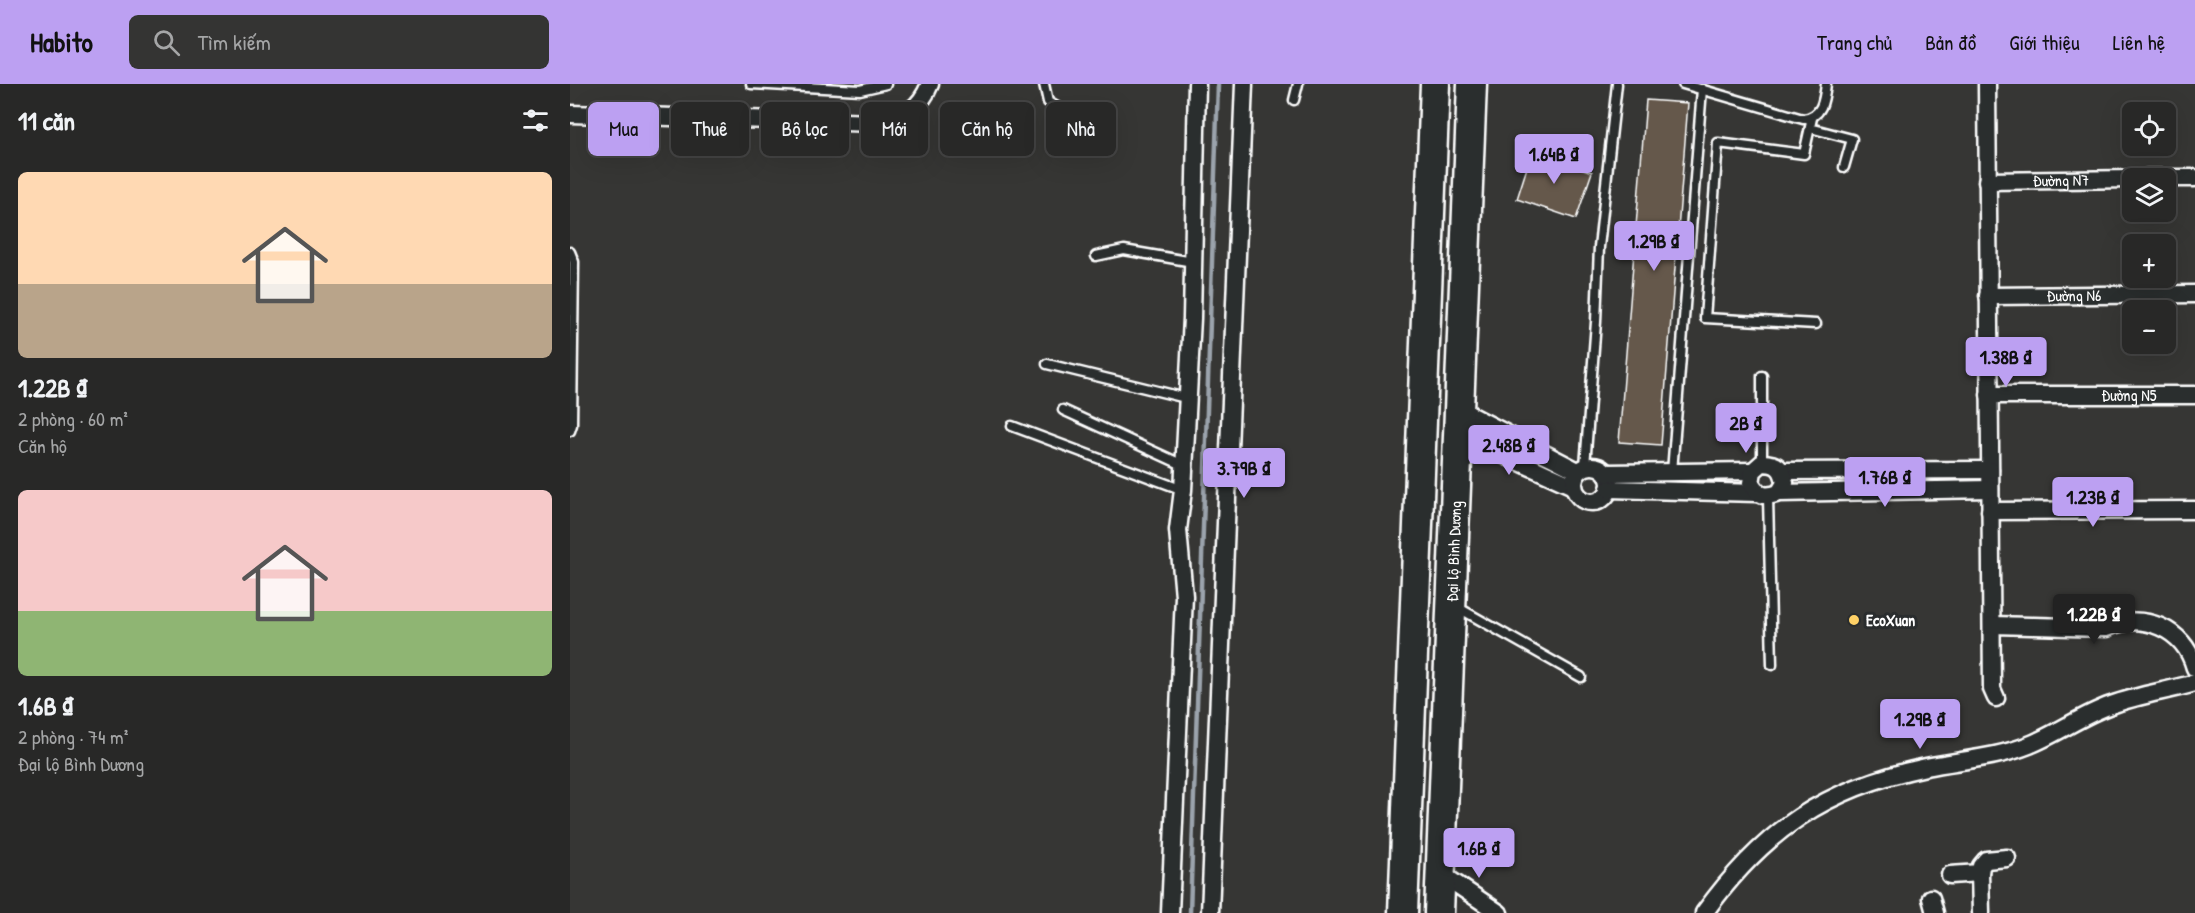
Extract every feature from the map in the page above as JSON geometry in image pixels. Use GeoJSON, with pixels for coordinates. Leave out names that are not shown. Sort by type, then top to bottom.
{"type":"FeatureCollection","features":[{"type":"Feature","properties":{"kind":"highway"},"geometry":{"type":"LineString","coordinates":[[1403,913],[1435,84]]}},
{"type":"Feature","properties":{"kind":"highway","name":"Đại lộ Bình Dương"},"geometry":{"type":"LineString","coordinates":[[1439,913],[1472,84]]}},
{"type":"Feature","properties":{"kind":"highway"},"geometry":{"type":"LineString","coordinates":[[1422,421],[1459,422]]}},
{"type":"Feature","properties":{"kind":"street"},"geometry":{"type":"LineString","coordinates":[[570,114],[878,123],[902,117],[923,101],[930,84]]}},
{"type":"Feature","properties":{"kind":"street"},"geometry":{"type":"LineString","coordinates":[[1170,913],[1184,596],[1178,530],[1183,490],[1193,262],[1197,84]]}},
{"type":"Feature","properties":{"kind":"street"},"geometry":{"type":"LineString","coordinates":[[1210,913],[1244,84]]}},
{"type":"Feature","properties":{"kind":"street"},"geometry":{"type":"LineString","coordinates":[[1987,84],[1992,689],[1996,698]]}},
{"type":"Feature","properties":{"kind":"street"},"geometry":{"type":"LineString","coordinates":[[2176,178],[2195,178]]}},
{"type":"Feature","properties":{"kind":"street","name":"Đường N7"},"geometry":{"type":"LineString","coordinates":[[1987,181],[2122,179]]}},
{"type":"Feature","properties":{"kind":"street","name":"Đường N6"},"geometry":{"type":"LineString","coordinates":[[1988,296],[2195,294]]}},
{"type":"Feature","properties":{"kind":"street","name":"Đường N5"},"geometry":{"type":"LineString","coordinates":[[1989,395],[2195,395]]}},
{"type":"Feature","properties":{"kind":"street"},"geometry":{"type":"LineString","coordinates":[[1459,422],[1579,474],[1598,466],[1608,482],[1604,497],[1595,502],[1577,495],[1579,474]]}},
{"type":"Feature","properties":{"kind":"street"},"geometry":{"type":"LineString","coordinates":[[1459,422],[1579,474]]}},
{"type":"Feature","properties":{"kind":"street"},"geometry":{"type":"LineString","coordinates":[[1608,482],[1672,472],[1757,467],[1774,463],[1783,471],[1785,483],[1768,494]]}},
{"type":"Feature","properties":{"kind":"street"},"geometry":{"type":"LineString","coordinates":[[1757,467],[1751,483],[1768,494]]}},
{"type":"Feature","properties":{"kind":"street"},"geometry":{"type":"LineString","coordinates":[[1783,471],[1990,470]]}},
{"type":"Feature","properties":{"kind":"street"},"geometry":{"type":"LineString","coordinates":[[1608,482],[1768,494],[1990,489]]}},
{"type":"Feature","properties":{"kind":"street"},"geometry":{"type":"LineString","coordinates":[[1990,511],[2195,510]]}},
{"type":"Feature","properties":{"kind":"street"},"geometry":{"type":"LineString","coordinates":[[1992,625],[2106,628],[2120,621],[2153,622],[2171,631],[2192,657],[2195,668]]}},
{"type":"Feature","properties":{"kind":"street"},"geometry":{"type":"LineString","coordinates":[[1704,913],[1732,874],[1762,844],[1795,819],[1855,787],[1923,767],[2029,746],[2111,705],[2195,683]]}},
{"type":"Feature","properties":{"kind":"street"},"geometry":{"type":"LineString","coordinates":[[1981,913],[1981,866],[1986,860],[2007,858]]}},
{"type":"Feature","properties":{"kind":"street"},"geometry":{"type":"LineString","coordinates":[[1440,873],[1498,913]]}},
{"type":"Feature","properties":{"kind":"street"},"geometry":{"type":"LineString","coordinates":[[1950,875],[1980,873]]}},
{"type":"Feature","properties":{"kind":"lane"},"geometry":{"type":"LineString","coordinates":[[751,84],[860,90],[886,84]]}},
{"type":"Feature","properties":{"kind":"lane"},"geometry":{"type":"LineString","coordinates":[[1044,84],[1048,102]]}},
{"type":"Feature","properties":{"kind":"lane"},"geometry":{"type":"LineString","coordinates":[[1294,100],[1298,84]]}},
{"type":"Feature","properties":{"kind":"lane"},"geometry":{"type":"LineString","coordinates":[[1579,474],[1596,322],[1599,247],[1617,84]]}},
{"type":"Feature","properties":{"kind":"lane"},"geometry":{"type":"LineString","coordinates":[[1683,84],[1803,119],[1812,118]]}},
{"type":"Feature","properties":{"kind":"lane"},"geometry":{"type":"LineString","coordinates":[[1816,324],[1705,318],[1718,143],[1804,154],[1812,118],[1823,104],[1826,84]]}},
{"type":"Feature","properties":{"kind":"lane"},"geometry":{"type":"LineString","coordinates":[[1672,472],[1702,89]]}},
{"type":"Feature","properties":{"kind":"lane"},"geometry":{"type":"LineString","coordinates":[[1810,128],[1852,140],[1844,167]]}},
{"type":"Feature","properties":{"kind":"lane"},"geometry":{"type":"LineString","coordinates":[[1096,256],[1124,250],[1193,262]]}},
{"type":"Feature","properties":{"kind":"lane"},"geometry":{"type":"LineString","coordinates":[[570,252],[574,262],[570,431]]}},
{"type":"Feature","properties":{"kind":"lane"},"geometry":{"type":"LineString","coordinates":[[1047,364],[1186,398]]}},
{"type":"Feature","properties":{"kind":"lane"},"geometry":{"type":"LineString","coordinates":[[1757,467],[1762,376]]}},
{"type":"Feature","properties":{"kind":"lane"},"geometry":{"type":"LineString","coordinates":[[1063,410],[1183,465]]}},
{"type":"Feature","properties":{"kind":"lane"},"geometry":{"type":"LineString","coordinates":[[1012,426],[1183,490]]}},
{"type":"Feature","properties":{"kind":"lane"},"geometry":{"type":"LineString","coordinates":[[1768,494],[1772,665]]}},
{"type":"Feature","properties":{"kind":"lane"},"geometry":{"type":"LineString","coordinates":[[1451,604],[1581,677]]}},
{"type":"Feature","properties":{"kind":"building"},"geometry":{"type":"Polygon","coordinates":[[[1646,100],[1688,103],[1661,445],[1619,442],[1646,100]]]}},
{"type":"Feature","properties":{"kind":"building"},"geometry":{"type":"Polygon","coordinates":[[[1532,152],[1592,172],[1576,219],[1517,199],[1532,152]]]}},
{"type":"Feature","properties":{"kind":"waterway"},"geometry":{"type":"LineString","coordinates":[[1190,913],[1218,84]]}},
{"type":"Feature","properties":{"kind":"place","name":"EcoXuan"},"geometry":{"type":"Point","coordinates":[1854,620]}}]}
